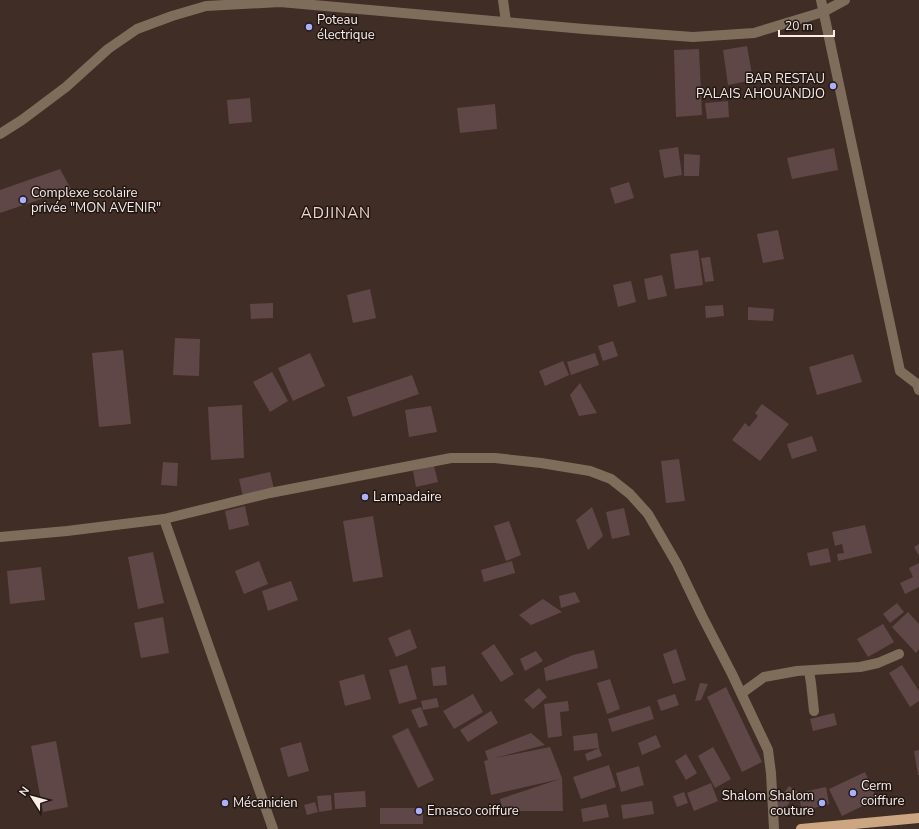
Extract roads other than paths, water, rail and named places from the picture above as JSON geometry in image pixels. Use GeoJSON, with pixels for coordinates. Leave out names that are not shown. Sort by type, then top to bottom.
{"type":"FeatureCollection","features":[{"type":"Feature","properties":{"kind":"main road"},"geometry":{"type":"LineString","coordinates":[[801,829],[919,818]]}},
{"type":"Feature","properties":{"kind":"street"},"geometry":{"type":"LineString","coordinates":[[503,0],[506,22]]}},
{"type":"Feature","properties":{"kind":"street"},"geometry":{"type":"LineString","coordinates":[[821,0],[900,371],[918,386]]}},
{"type":"Feature","properties":{"kind":"street"},"geometry":{"type":"LineString","coordinates":[[0,134],[22,120],[66,87],[108,49],[137,29],[172,16],[206,6],[280,1],[584,29],[693,37],[754,33],[823,12],[845,0]]}},
{"type":"Feature","properties":{"kind":"street"},"geometry":{"type":"LineString","coordinates":[[0,537],[67,531],[164,519],[270,493],[451,458],[495,458],[541,463],[590,471],[611,479],[630,494],[648,514],[677,564],[742,693],[768,750],[771,773],[774,829]]}},
{"type":"Feature","properties":{"kind":"street"},"geometry":{"type":"LineString","coordinates":[[164,519],[273,829]]}},
{"type":"Feature","properties":{"kind":"street"},"geometry":{"type":"LineString","coordinates":[[742,693],[764,677],[797,671],[860,667],[878,663],[899,654]]}},
{"type":"Feature","properties":{"kind":"street"},"geometry":{"type":"LineString","coordinates":[[809,671],[814,711]]}},
{"type":"Feature","properties":{"kind":"place","name":"Poteau électrique"},"geometry":{"type":"Point","coordinates":[309,27]}},
{"type":"Feature","properties":{"kind":"place","name":"BAR RESTAU PALAIS AHOUANDJO"},"geometry":{"type":"Point","coordinates":[833,86]}},
{"type":"Feature","properties":{"kind":"place","name":"Complexe scolaire privée \"MON AVENIR\""},"geometry":{"type":"Point","coordinates":[23,200]}},
{"type":"Feature","properties":{"kind":"place","name":"Lampadaire"},"geometry":{"type":"Point","coordinates":[365,497]}},
{"type":"Feature","properties":{"kind":"place","name":"Cerm coiffure"},"geometry":{"type":"Point","coordinates":[853,793]}},
{"type":"Feature","properties":{"kind":"place","name":"Mécanicien"},"geometry":{"type":"Point","coordinates":[225,803]}},
{"type":"Feature","properties":{"kind":"place","name":"Shalom Shalom couture"},"geometry":{"type":"Point","coordinates":[822,803]}},
{"type":"Feature","properties":{"kind":"place","name":"Emasco coiffure"},"geometry":{"type":"Point","coordinates":[419,811]}},
{"type":"Feature","properties":{"kind":"district","name":"ADJINAN"},"geometry":{"type":"Point","coordinates":[336,213]}}]}
